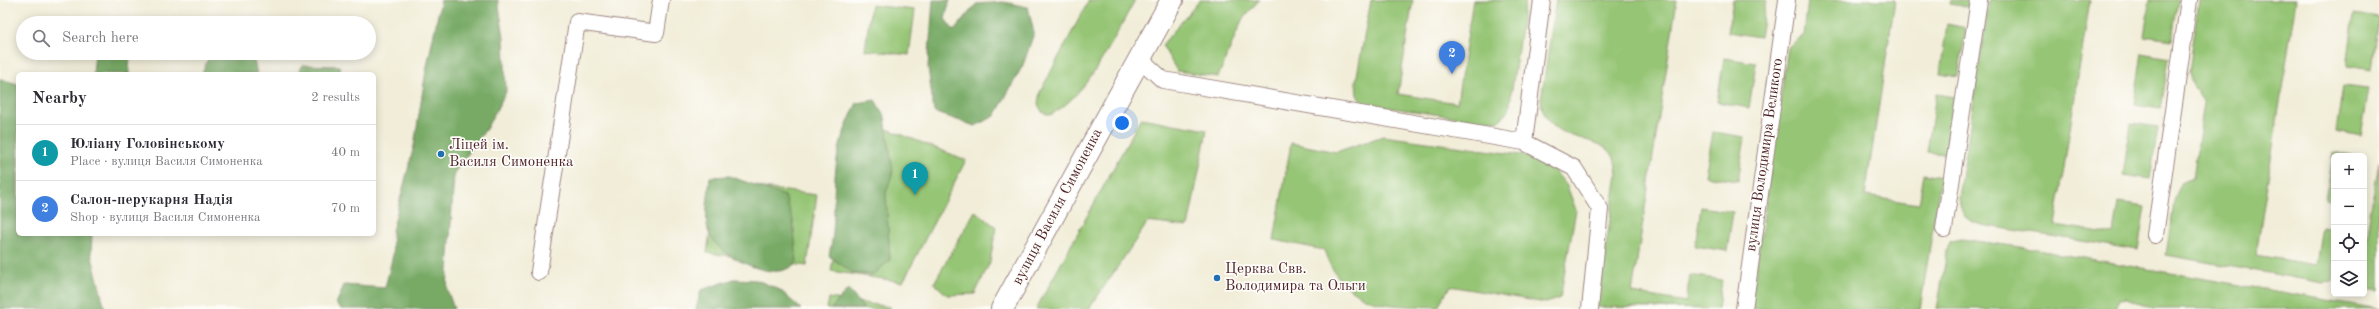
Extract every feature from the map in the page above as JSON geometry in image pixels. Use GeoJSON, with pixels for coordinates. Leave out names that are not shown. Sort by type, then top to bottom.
{"type":"FeatureCollection","features":[{"type":"Feature","properties":{"kind":"street","name":"вулиця Василя Симоненка"},"geometry":{"type":"LineString","coordinates":[[1002,309],[1172,0]]}},
{"type":"Feature","properties":{"kind":"lane"},"geometry":{"type":"LineString","coordinates":[[538,272],[577,22],[656,33],[662,0]]}},
{"type":"Feature","properties":{"kind":"lane"},"geometry":{"type":"LineString","coordinates":[[1524,142],[1542,0]]}},
{"type":"Feature","properties":{"kind":"lane","name":"вулиця Володимира Великого"},"geometry":{"type":"LineString","coordinates":[[1744,309],[1787,0]]}},
{"type":"Feature","properties":{"kind":"lane"},"geometry":{"type":"LineString","coordinates":[[1944,229],[1979,0]]}},
{"type":"Feature","properties":{"kind":"lane"},"geometry":{"type":"LineString","coordinates":[[2155,235],[2189,0]]}},
{"type":"Feature","properties":{"kind":"lane"},"geometry":{"type":"LineString","coordinates":[[1139,58],[1163,80],[1524,142],[1574,168],[1600,208],[1590,309]]}},
{"type":"Feature","properties":{"kind":"green space"},"geometry":{"type":"Polygon","coordinates":[[[441,0],[498,0],[504,37],[506,92],[486,129],[454,173],[447,289],[454,309],[341,309],[336,304],[344,285],[385,288],[393,255],[392,231],[414,146],[426,71],[441,0]]]}},
{"type":"Feature","properties":{"kind":"green space"},"geometry":{"type":"Polygon","coordinates":[[[933,0],[950,0],[945,19],[954,31],[976,4],[1003,2],[1028,7],[1034,33],[1023,65],[995,116],[975,126],[934,112],[928,67],[933,0]]]}},
{"type":"Feature","properties":{"kind":"green space"},"geometry":{"type":"Polygon","coordinates":[[[1089,0],[1135,0],[1099,64],[1077,94],[1064,106],[1050,115],[1042,112],[1038,104],[1040,92],[1089,0]]]}},
{"type":"Feature","properties":{"kind":"green space"},"geometry":{"type":"Polygon","coordinates":[[[1200,0],[1259,0],[1242,20],[1218,77],[1177,71],[1162,45],[1200,0]]]}},
{"type":"Feature","properties":{"kind":"green space"},"geometry":{"type":"Polygon","coordinates":[[[1371,0],[1413,0],[1398,94],[1457,103],[1473,0],[1525,0],[1509,110],[1499,121],[1476,120],[1364,104],[1357,95],[1356,81],[1371,0]]]}},
{"type":"Feature","properties":{"kind":"green space"},"geometry":{"type":"Polygon","coordinates":[[[1556,0],[1677,0],[1632,293],[1686,302],[1690,275],[1722,280],[1718,309],[1597,307],[1617,174],[1616,164],[1614,158],[1608,150],[1599,144],[1563,132],[1553,126],[1545,115],[1541,100],[1556,0]]]}},
{"type":"Feature","properties":{"kind":"green space"},"geometry":{"type":"Polygon","coordinates":[[[1733,0],[1766,0],[1760,37],[1728,32],[1733,0]]]}},
{"type":"Feature","properties":{"kind":"green space"},"geometry":{"type":"Polygon","coordinates":[[[1808,0],[1895,0],[1865,196],[1919,204],[1924,174],[1941,177],[1920,309],[1753,309],[1751,304],[1788,47],[1804,35],[1808,0]]]}},
{"type":"Feature","properties":{"kind":"green space"},"geometry":{"type":"Polygon","coordinates":[[[1951,0],[1970,0],[1969,7],[1950,4],[1951,0]]]}},
{"type":"Feature","properties":{"kind":"green space"},"geometry":{"type":"Polygon","coordinates":[[[1989,0],[2090,0],[2055,225],[2113,234],[2118,203],[2145,207],[2138,250],[1982,225],[1971,221],[1963,213],[1959,198],[1989,0]]]}},
{"type":"Feature","properties":{"kind":"green space"},"geometry":{"type":"Polygon","coordinates":[[[2150,0],[2178,0],[2172,40],[2144,36],[2150,0]]]}},
{"type":"Feature","properties":{"kind":"green space"},"geometry":{"type":"Polygon","coordinates":[[[2199,0],[2296,0],[2256,255],[2316,265],[2322,227],[2331,228],[2331,282],[2324,283],[2166,255],[2175,197],[2182,182],[2193,178],[2204,103],[2192,84],[2189,72],[2199,0]]]}},
{"type":"Feature","properties":{"kind":"green space"},"geometry":{"type":"Polygon","coordinates":[[[871,5],[915,10],[909,55],[865,50],[871,5]]]}},
{"type":"Feature","properties":{"kind":"green space"},"geometry":{"type":"Polygon","coordinates":[[[2354,14],[2379,18],[2372,70],[2347,66],[2354,14]]]}},
{"type":"Feature","properties":{"kind":"green space"},"geometry":{"type":"Polygon","coordinates":[[[1947,24],[1966,28],[1958,77],[1940,74],[1947,24]]]}},
{"type":"Feature","properties":{"kind":"green space"},"geometry":{"type":"Polygon","coordinates":[[[2142,53],[2169,58],[2161,109],[2134,105],[2142,53]]]}},
{"type":"Feature","properties":{"kind":"green space"},"geometry":{"type":"Polygon","coordinates":[[[1724,58],[1756,63],[1749,108],[1717,102],[1724,58]]]}},
{"type":"Feature","properties":{"kind":"green space"},"geometry":{"type":"Polygon","coordinates":[[[94,60],[130,60],[129,72],[93,72],[94,60]]]}},
{"type":"Feature","properties":{"kind":"green space"},"geometry":{"type":"Polygon","coordinates":[[[207,60],[254,60],[257,72],[203,72],[207,60]]]}},
{"type":"Feature","properties":{"kind":"green space"},"geometry":{"type":"Polygon","coordinates":[[[303,65],[339,66],[341,72],[298,72],[303,65]]]}},
{"type":"Feature","properties":{"kind":"green space"},"geometry":{"type":"Polygon","coordinates":[[[0,79],[16,83],[16,236],[92,236],[91,253],[105,309],[0,309],[0,79]]]}},
{"type":"Feature","properties":{"kind":"green space"},"geometry":{"type":"Polygon","coordinates":[[[2343,86],[2369,89],[2361,136],[2336,131],[2343,86]]]}},
{"type":"Feature","properties":{"kind":"green space"},"geometry":{"type":"Polygon","coordinates":[[[1936,94],[1955,97],[1946,154],[1927,152],[1936,94]]]}},
{"type":"Feature","properties":{"kind":"green space"},"geometry":{"type":"Polygon","coordinates":[[[875,100],[885,117],[893,172],[886,193],[890,260],[873,275],[853,273],[829,256],[834,223],[834,189],[836,167],[841,142],[846,126],[857,103],[875,100]]]}},
{"type":"Feature","properties":{"kind":"green space"},"geometry":{"type":"Polygon","coordinates":[[[857,117],[966,160],[903,282],[831,271],[857,117]]]}},
{"type":"Feature","properties":{"kind":"green space"},"geometry":{"type":"Polygon","coordinates":[[[1141,118],[1207,130],[1188,227],[1148,222],[1089,309],[1036,309],[1141,118]]]}},
{"type":"Feature","properties":{"kind":"green space"},"geometry":{"type":"Polygon","coordinates":[[[2131,123],[2158,127],[2150,179],[2123,175],[2131,123]]]}},
{"type":"Feature","properties":{"kind":"green space"},"geometry":{"type":"Polygon","coordinates":[[[1713,132],[1745,137],[1738,181],[1705,176],[1713,132]]]}},
{"type":"Feature","properties":{"kind":"green space"},"geometry":{"type":"Polygon","coordinates":[[[1383,136],[1521,155],[1549,164],[1567,186],[1576,210],[1560,298],[1546,303],[1450,286],[1438,307],[1380,303],[1364,298],[1342,282],[1331,267],[1324,250],[1274,240],[1291,143],[1336,152],[1383,136]]]}},
{"type":"Feature","properties":{"kind":"green space"},"geometry":{"type":"Polygon","coordinates":[[[2379,162],[2379,291],[2367,289],[2368,228],[2379,162]]]}},
{"type":"Feature","properties":{"kind":"green space"},"geometry":{"type":"Polygon","coordinates":[[[2331,166],[2331,201],[2326,200],[2331,166]]]}},
{"type":"Feature","properties":{"kind":"green space"},"geometry":{"type":"Polygon","coordinates":[[[729,176],[785,196],[793,220],[797,262],[790,268],[778,271],[754,267],[730,255],[712,239],[708,230],[706,217],[710,177],[729,176]]]}},
{"type":"Feature","properties":{"kind":"green space"},"geometry":{"type":"Polygon","coordinates":[[[717,182],[817,195],[807,266],[707,253],[717,182]]]}},
{"type":"Feature","properties":{"kind":"green space"},"geometry":{"type":"Polygon","coordinates":[[[1701,207],[1733,212],[1727,251],[1695,246],[1701,207]]]}},
{"type":"Feature","properties":{"kind":"green space"},"geometry":{"type":"Polygon","coordinates":[[[975,211],[996,227],[990,262],[975,294],[947,295],[934,283],[975,211]]]}},
{"type":"Feature","properties":{"kind":"green space"},"geometry":{"type":"Polygon","coordinates":[[[1961,239],[2020,247],[2379,309],[2153,309],[2127,298],[2119,299],[2115,309],[1937,309],[1948,246],[1951,241],[1961,239]]]}},
{"type":"Feature","properties":{"kind":"green space"},"geometry":{"type":"Polygon","coordinates":[[[734,279],[757,280],[780,290],[801,309],[696,309],[701,290],[734,279]]]}},
{"type":"Feature","properties":{"kind":"green space"},"geometry":{"type":"Polygon","coordinates":[[[848,289],[864,309],[831,309],[848,289]]]}},
{"type":"Feature","properties":{"kind":"green space"},"geometry":{"type":"Polygon","coordinates":[[[829,298],[891,307],[889,309],[827,309],[829,298]]]}},
{"type":"Feature","properties":{"kind":"place","name":"Салон-перукарня Надія"},"geometry":{"type":"Point","coordinates":[1452,74]}},
{"type":"Feature","properties":{"kind":"place","name":"Ліцей ім. Василя Симоненка"},"geometry":{"type":"Point","coordinates":[441,154]}},
{"type":"Feature","properties":{"kind":"place","name":"Юліану Головінському"},"geometry":{"type":"Point","coordinates":[915,195]}},
{"type":"Feature","properties":{"kind":"place","name":"Церква Свв. Володимира та Ольги"},"geometry":{"type":"Point","coordinates":[1217,278]}}]}
